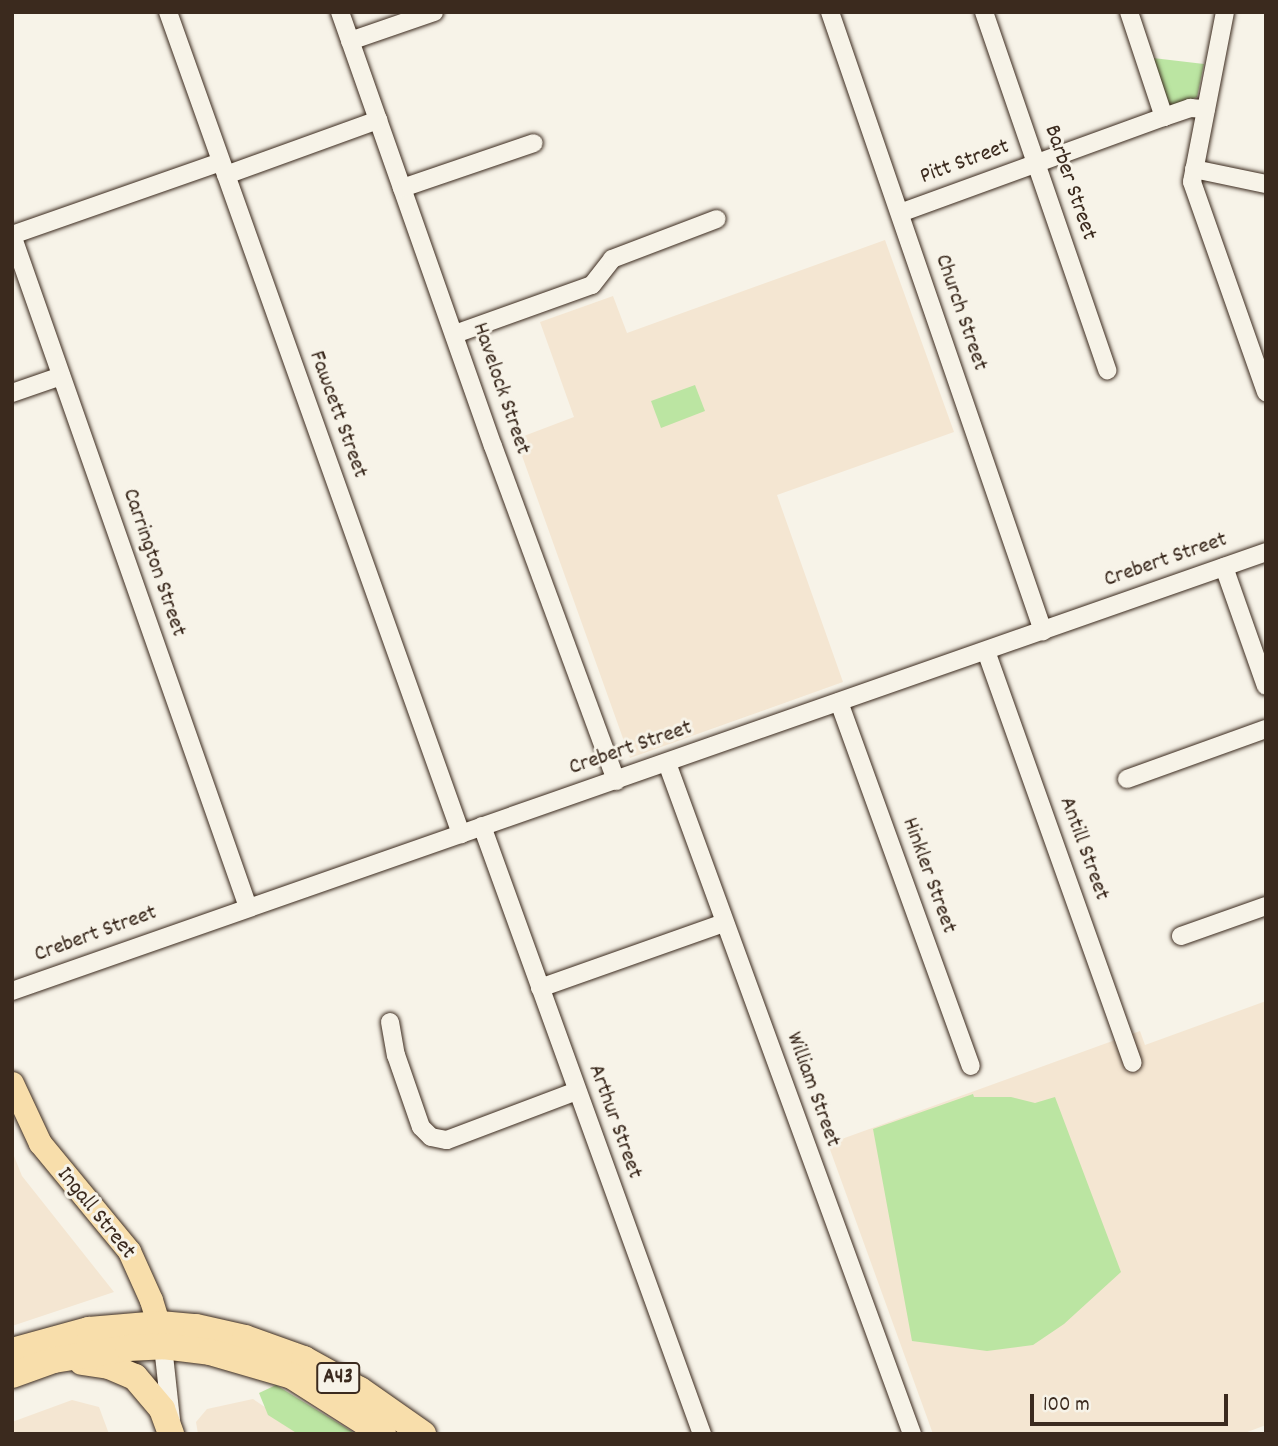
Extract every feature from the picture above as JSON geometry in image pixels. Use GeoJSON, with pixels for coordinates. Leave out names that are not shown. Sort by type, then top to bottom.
{"type":"FeatureCollection","features":[{"type":"Feature","properties":{"kind":"highway","name":"A43"},"geometry":{"type":"LineString","coordinates":[[12,1375],[54,1360],[103,1351],[196,1327],[245,1338],[304,1359],[360,1390],[423,1434]]}},
{"type":"Feature","properties":{"kind":"highway","name":"A43"},"geometry":{"type":"LineString","coordinates":[[12,1352],[89,1330],[162,1335],[292,1376],[383,1434]]}},
{"type":"Feature","properties":{"kind":"highway"},"geometry":{"type":"LineString","coordinates":[[54,1360],[109,1366],[135,1377],[162,1409],[172,1434]]}},
{"type":"Feature","properties":{"kind":"main road","name":"Ingall Street"},"geometry":{"type":"LineString","coordinates":[[12,1083],[40,1143],[129,1251],[162,1335]]}},
{"type":"Feature","properties":{"kind":"street","name":"Fawcett Street"},"geometry":{"type":"LineString","coordinates":[[168,12],[461,834]]}},
{"type":"Feature","properties":{"kind":"street","name":"Havelock Street"},"geometry":{"type":"LineString","coordinates":[[340,12],[616,781]]}},
{"type":"Feature","properties":{"kind":"street"},"geometry":{"type":"LineString","coordinates":[[350,41],[434,12]]}},
{"type":"Feature","properties":{"kind":"street","name":"Church Street"},"geometry":{"type":"LineString","coordinates":[[830,12],[1043,631]]}},
{"type":"Feature","properties":{"kind":"street","name":"Barber Street"},"geometry":{"type":"LineString","coordinates":[[984,12],[1107,370]]}},
{"type":"Feature","properties":{"kind":"street"},"geometry":{"type":"LineString","coordinates":[[1129,12],[1164,117]]}},
{"type":"Feature","properties":{"kind":"street"},"geometry":{"type":"LineString","coordinates":[[1225,12],[1194,169],[1194,193],[1266,392]]}},
{"type":"Feature","properties":{"kind":"street","name":"Pitt Street"},"geometry":{"type":"LineString","coordinates":[[900,213],[1164,117],[1191,108],[1206,109]]}},
{"type":"Feature","properties":{"kind":"street"},"geometry":{"type":"LineString","coordinates":[[12,235],[378,120]]}},
{"type":"Feature","properties":{"kind":"street"},"geometry":{"type":"LineString","coordinates":[[402,188],[534,143]]}},
{"type":"Feature","properties":{"kind":"street"},"geometry":{"type":"LineString","coordinates":[[1194,169],[1266,184]]}},
{"type":"Feature","properties":{"kind":"street"},"geometry":{"type":"LineString","coordinates":[[455,334],[592,285],[616,257],[717,219]]}},
{"type":"Feature","properties":{"kind":"street","name":"Carrington Street"},"geometry":{"type":"LineString","coordinates":[[12,235],[248,907]]}},
{"type":"Feature","properties":{"kind":"street"},"geometry":{"type":"LineString","coordinates":[[12,393],[61,376]]}},
{"type":"Feature","properties":{"kind":"street","name":"Crebert Street"},"geometry":{"type":"LineString","coordinates":[[12,991],[1266,552]]}},
{"type":"Feature","properties":{"kind":"street"},"geometry":{"type":"LineString","coordinates":[[1224,567],[1266,686]]}},
{"type":"Feature","properties":{"kind":"street","name":"Antill Street"},"geometry":{"type":"LineString","coordinates":[[986,651],[1133,1063]]}},
{"type":"Feature","properties":{"kind":"street","name":"Hinkler Street"},"geometry":{"type":"LineString","coordinates":[[839,702],[971,1066]]}},
{"type":"Feature","properties":{"kind":"street"},"geometry":{"type":"LineString","coordinates":[[1127,779],[1266,729]]}},
{"type":"Feature","properties":{"kind":"street","name":"William Street"},"geometry":{"type":"LineString","coordinates":[[667,763],[912,1434]]}},
{"type":"Feature","properties":{"kind":"street","name":"Arthur Street"},"geometry":{"type":"LineString","coordinates":[[482,826],[702,1434]]}},
{"type":"Feature","properties":{"kind":"street"},"geometry":{"type":"LineString","coordinates":[[1181,936],[1266,906]]}},
{"type":"Feature","properties":{"kind":"street"},"geometry":{"type":"LineString","coordinates":[[540,988],[724,923]]}},
{"type":"Feature","properties":{"kind":"street"},"geometry":{"type":"LineString","coordinates":[[390,1023],[396,1055],[421,1127],[431,1137],[447,1140],[576,1091]]}},
{"type":"Feature","properties":{"kind":"street","name":"Ingall Street"},"geometry":{"type":"LineString","coordinates":[[162,1335],[172,1434]]}},
{"type":"Feature","properties":{"kind":"shaded area"},"geometry":{"type":"Polygon","coordinates":[[[885,240],[954,432],[777,495],[843,682],[630,758],[516,439],[574,417],[540,322],[613,296],[627,333],[885,240]]]}},
{"type":"Feature","properties":{"kind":"shaded area"},"geometry":{"type":"Polygon","coordinates":[[[1266,1001],[1266,1425],[1242,1434],[933,1434],[828,1144],[1140,1031],[1145,1045],[1266,1001]]]}},
{"type":"Feature","properties":{"kind":"shaded area"},"geometry":{"type":"Polygon","coordinates":[[[12,1151],[22,1176],[114,1292],[12,1326],[12,1151]]]}},
{"type":"Feature","properties":{"kind":"shaded area"},"geometry":{"type":"Polygon","coordinates":[[[253,1399],[305,1434],[198,1434],[196,1422],[207,1409],[253,1399]]]}},
{"type":"Feature","properties":{"kind":"shaded area"},"geometry":{"type":"Polygon","coordinates":[[[72,1400],[99,1407],[109,1434],[12,1434],[12,1422],[72,1400]]]}},
{"type":"Feature","properties":{"kind":"green space"},"geometry":{"type":"Polygon","coordinates":[[[1153,58],[1204,64],[1197,97],[1175,106],[1169,104],[1153,58]]]}},
{"type":"Feature","properties":{"kind":"green space"},"geometry":{"type":"Polygon","coordinates":[[[695,385],[705,411],[661,428],[651,401],[695,385]]]}},
{"type":"Feature","properties":{"kind":"green space"},"geometry":{"type":"Polygon","coordinates":[[[973,1094],[974,1097],[1011,1097],[1035,1103],[1055,1097],[1121,1272],[1064,1324],[1033,1345],[987,1351],[912,1341],[873,1129],[973,1094]]]}},
{"type":"Feature","properties":{"kind":"green space"},"geometry":{"type":"Polygon","coordinates":[[[276,1385],[356,1434],[298,1434],[268,1415],[259,1393],[276,1385]]]}}]}
